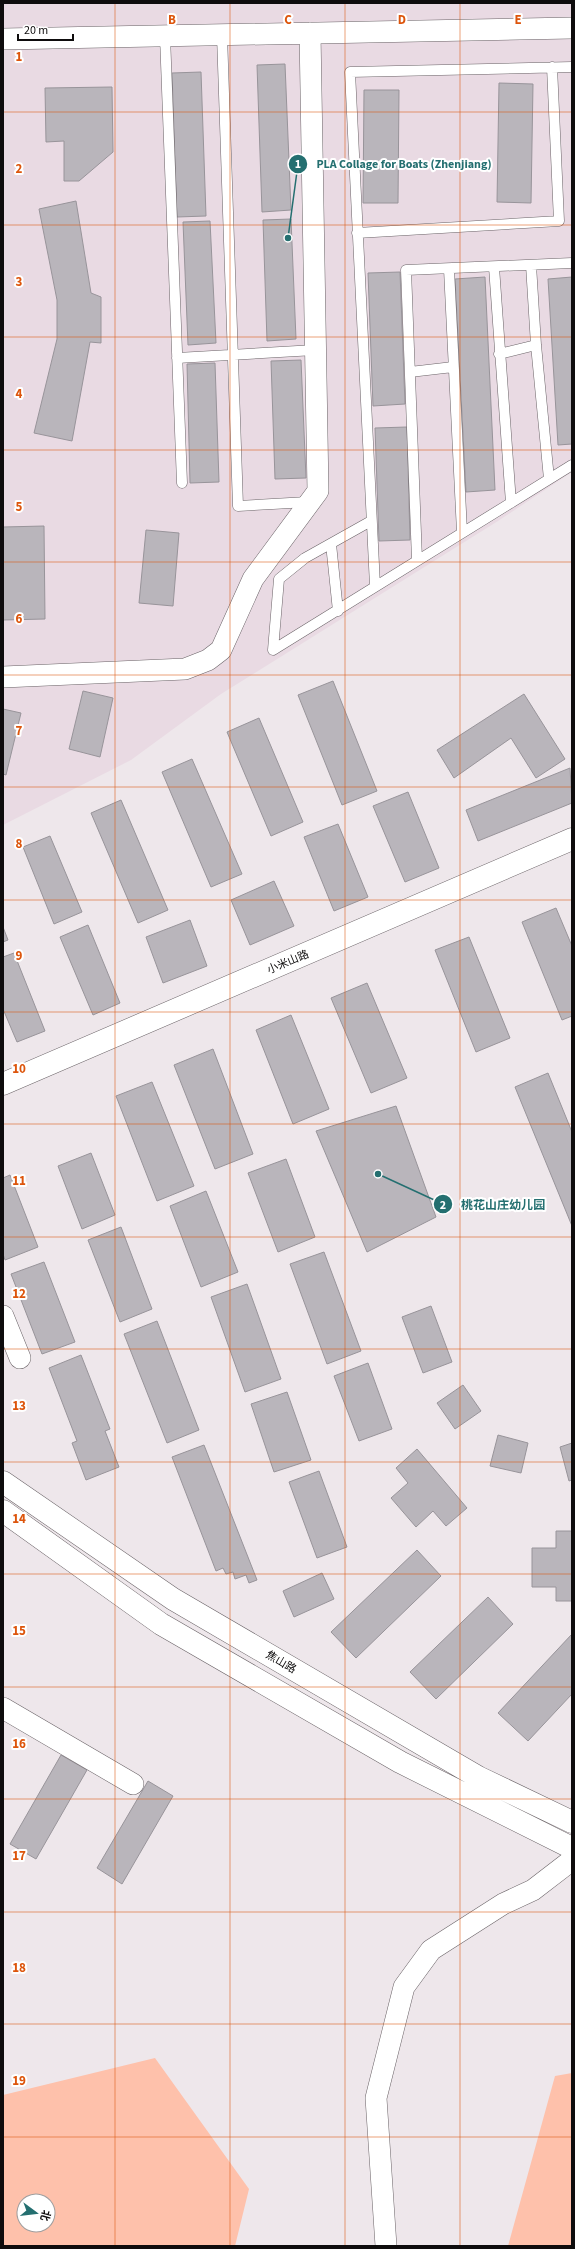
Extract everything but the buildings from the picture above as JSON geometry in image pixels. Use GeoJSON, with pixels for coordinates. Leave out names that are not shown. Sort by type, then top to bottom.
{"type":"FeatureCollection","features":[{"type":"Feature","properties":{"kind":"main road","name":"小米山路"},"geometry":{"type":"LineString","coordinates":[[3,1084],[572,839]]}},
{"type":"Feature","properties":{"kind":"main road","name":"焦山路"},"geometry":{"type":"LineString","coordinates":[[3,1482],[173,1599],[478,1777],[572,1822]]}},
{"type":"Feature","properties":{"kind":"main road"},"geometry":{"type":"LineString","coordinates":[[3,1511],[160,1624],[400,1762],[572,1848]]}},
{"type":"Feature","properties":{"kind":"street"},"geometry":{"type":"LineString","coordinates":[[3,39],[572,28]]}},
{"type":"Feature","properties":{"kind":"street"},"geometry":{"type":"LineString","coordinates":[[3,677],[185,669],[208,660],[221,650],[253,579],[318,491],[310,33]]}},
{"type":"Feature","properties":{"kind":"street"},"geometry":{"type":"LineString","coordinates":[[3,1316],[20,1358]]}},
{"type":"Feature","properties":{"kind":"street"},"geometry":{"type":"LineString","coordinates":[[3,1708],[133,1784]]}},
{"type":"Feature","properties":{"kind":"street"},"geometry":{"type":"LineString","coordinates":[[386,2246],[376,2098],[404,1987],[431,1950],[503,1904],[533,1890],[572,1860]]}},
{"type":"Feature","properties":{"kind":"lane"},"geometry":{"type":"LineString","coordinates":[[222,35],[238,506],[310,502]]}},
{"type":"Feature","properties":{"kind":"lane"},"geometry":{"type":"LineString","coordinates":[[164,36],[182,484]]}},
{"type":"Feature","properties":{"kind":"lane"},"geometry":{"type":"LineString","coordinates":[[375,586],[350,72],[572,66]]}},
{"type":"Feature","properties":{"kind":"lane"},"geometry":{"type":"LineString","coordinates":[[357,233],[558,221],[552,67]]}},
{"type":"Feature","properties":{"kind":"lane"},"geometry":{"type":"LineString","coordinates":[[417,560],[406,270],[572,263]]}},
{"type":"Feature","properties":{"kind":"lane"},"geometry":{"type":"LineString","coordinates":[[531,265],[536,345],[549,479]]}},
{"type":"Feature","properties":{"kind":"lane"},"geometry":{"type":"LineString","coordinates":[[494,267],[499,354],[511,503]]}},
{"type":"Feature","properties":{"kind":"lane"},"geometry":{"type":"LineString","coordinates":[[448,268],[462,532]]}},
{"type":"Feature","properties":{"kind":"lane"},"geometry":{"type":"LineString","coordinates":[[499,354],[536,345]]}},
{"type":"Feature","properties":{"kind":"lane"},"geometry":{"type":"LineString","coordinates":[[177,358],[315,350]]}},
{"type":"Feature","properties":{"kind":"lane"},"geometry":{"type":"LineString","coordinates":[[410,372],[453,367]]}},
{"type":"Feature","properties":{"kind":"lane"},"geometry":{"type":"LineString","coordinates":[[371,521],[305,558],[280,579],[273,650],[572,465]]}},
{"type":"Feature","properties":{"kind":"lane"},"geometry":{"type":"LineString","coordinates":[[331,544],[338,611]]}},
{"type":"Feature","properties":{"kind":"shaded area"},"geometry":{"type":"Polygon","coordinates":[[[3,3],[572,3],[572,472],[498,521],[221,694],[131,760],[3,825],[3,3]]]}},
{"type":"Feature","properties":{"kind":"shaded area"},"geometry":{"type":"Polygon","coordinates":[[[155,2058],[249,2189],[235,2246],[3,2246],[3,2095],[155,2058]]]}},
{"type":"Feature","properties":{"kind":"shaded area"},"geometry":{"type":"Polygon","coordinates":[[[572,2073],[572,2246],[508,2246],[555,2076],[572,2073]]]}},
{"type":"Feature","properties":{"kind":"place","name":"PLA Collage for Boats (Zhenjiang)"},"geometry":{"type":"Point","coordinates":[288,238]}},
{"type":"Feature","properties":{"kind":"place","name":"桃花山庄幼儿园"},"geometry":{"type":"Point","coordinates":[378,1174]}}]}
